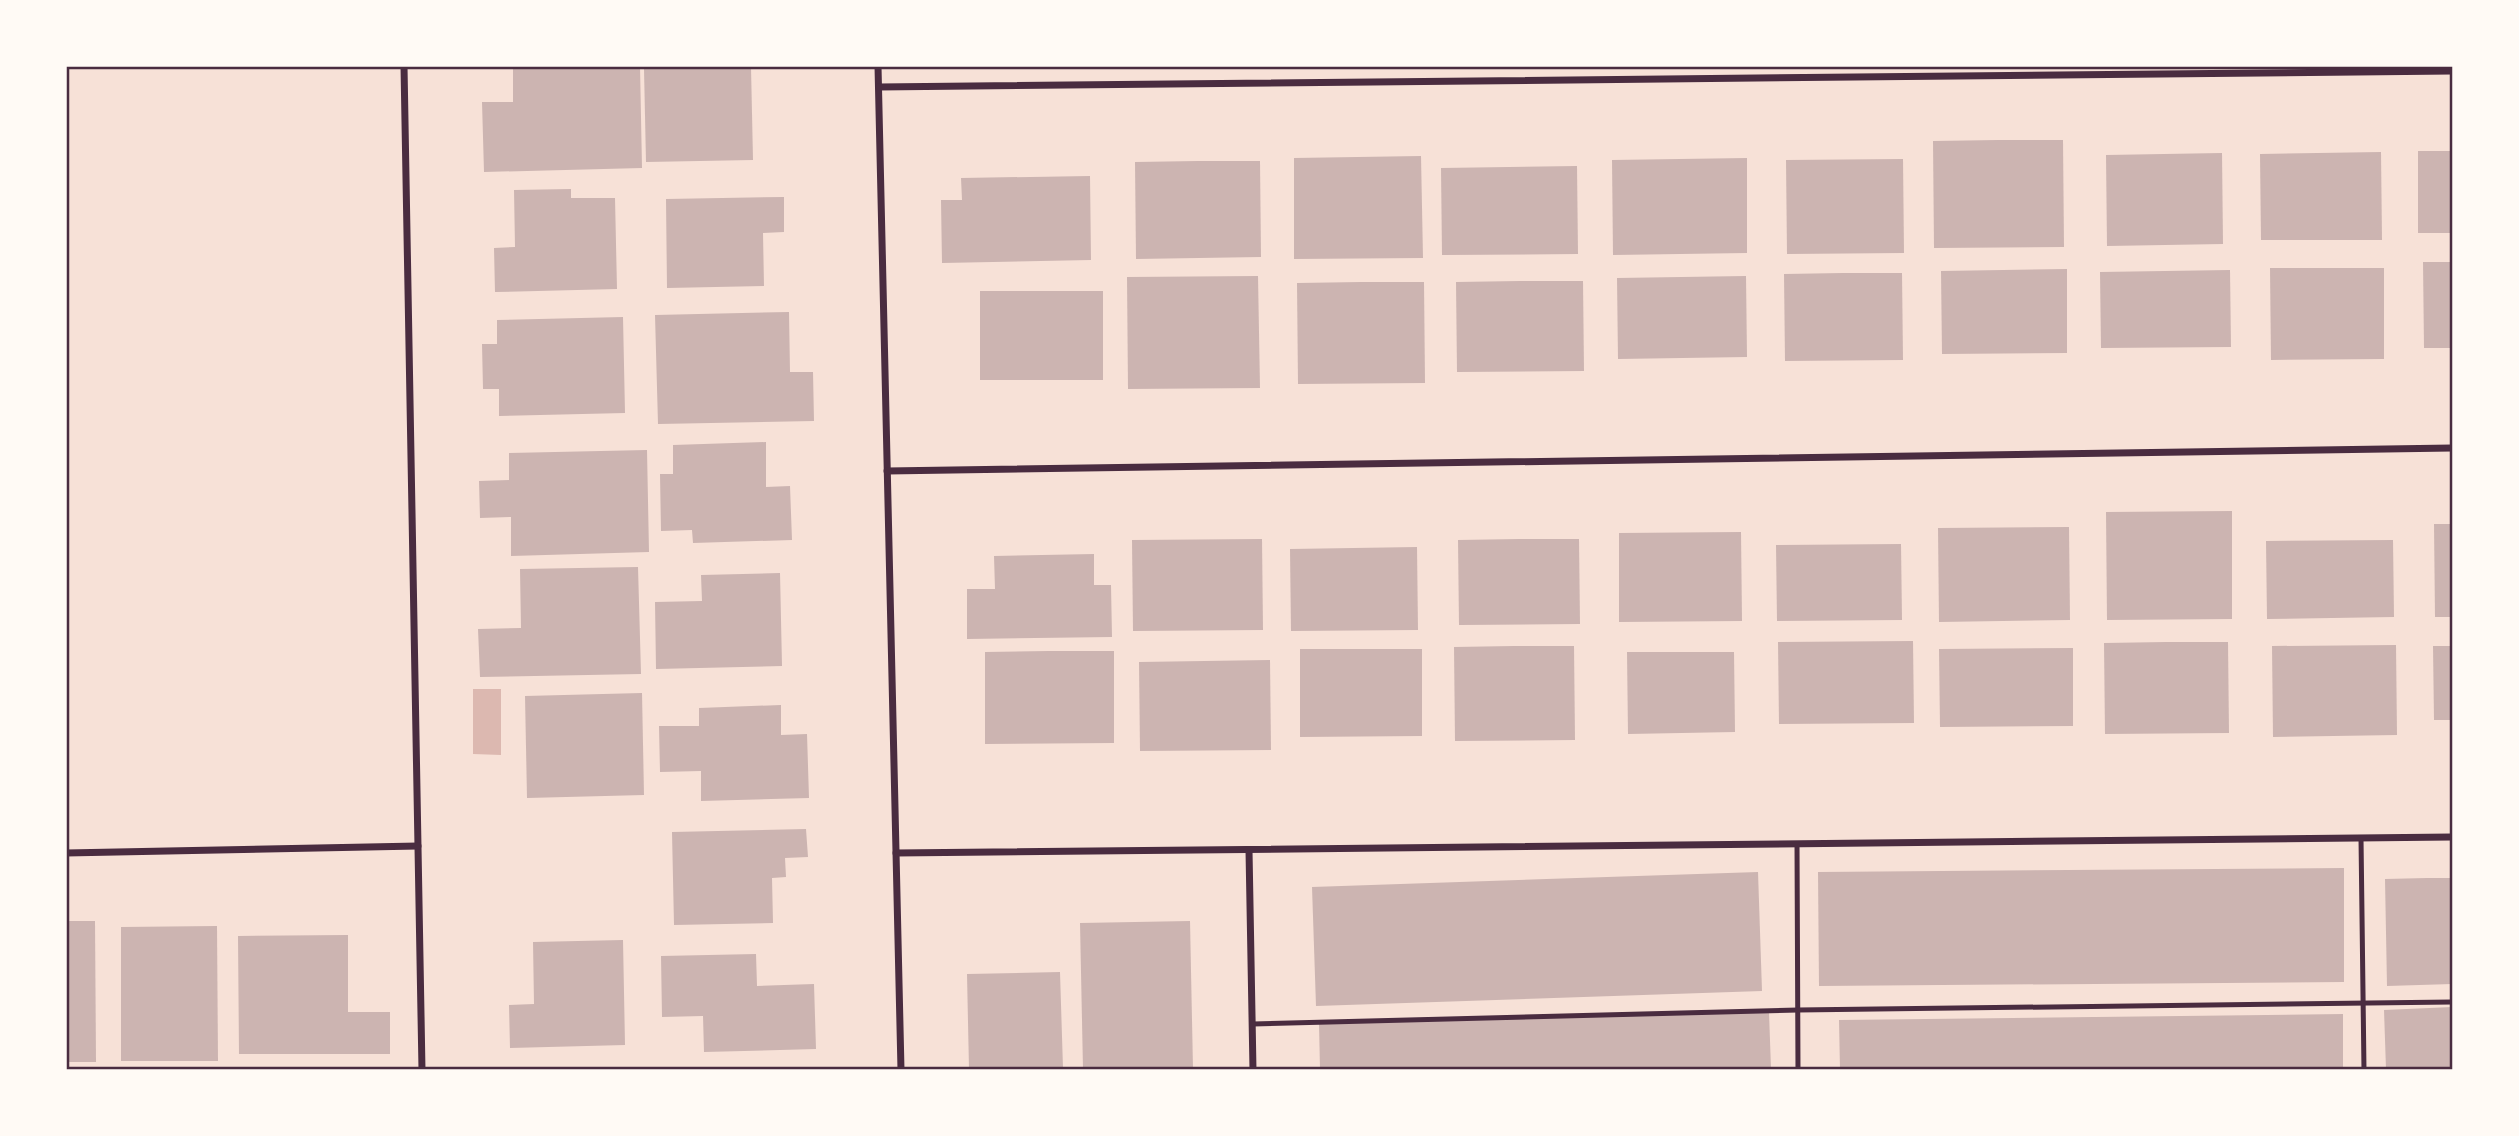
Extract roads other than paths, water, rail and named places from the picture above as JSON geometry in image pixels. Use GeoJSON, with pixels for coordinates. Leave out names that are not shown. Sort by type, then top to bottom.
{"type":"FeatureCollection","features":[{"type":"Feature","properties":{"kind":"street"},"geometry":{"type":"LineString","coordinates":[[404,66],[422,1069]]}},
{"type":"Feature","properties":{"kind":"street"},"geometry":{"type":"LineString","coordinates":[[878,66],[901,1069]]}},
{"type":"Feature","properties":{"kind":"street"},"geometry":{"type":"LineString","coordinates":[[878,87],[2452,71]]}},
{"type":"Feature","properties":{"kind":"street"},"geometry":{"type":"LineString","coordinates":[[887,471],[2452,447]]}},
{"type":"Feature","properties":{"kind":"street"},"geometry":{"type":"LineString","coordinates":[[896,853],[2452,837]]}},
{"type":"Feature","properties":{"kind":"street"},"geometry":{"type":"LineString","coordinates":[[66,853],[418,846]]}},
{"type":"Feature","properties":{"kind":"street"},"geometry":{"type":"LineString","coordinates":[[1249,850],[1253,1069]]}},
{"type":"Feature","properties":{"kind":"lane"},"geometry":{"type":"LineString","coordinates":[[2361,838],[2364,1069]]}},
{"type":"Feature","properties":{"kind":"lane"},"geometry":{"type":"LineString","coordinates":[[1797,844],[1798,1069]]}},
{"type":"Feature","properties":{"kind":"lane"},"geometry":{"type":"LineString","coordinates":[[1252,1024],[1798,1010],[2452,1002]]}}]}
